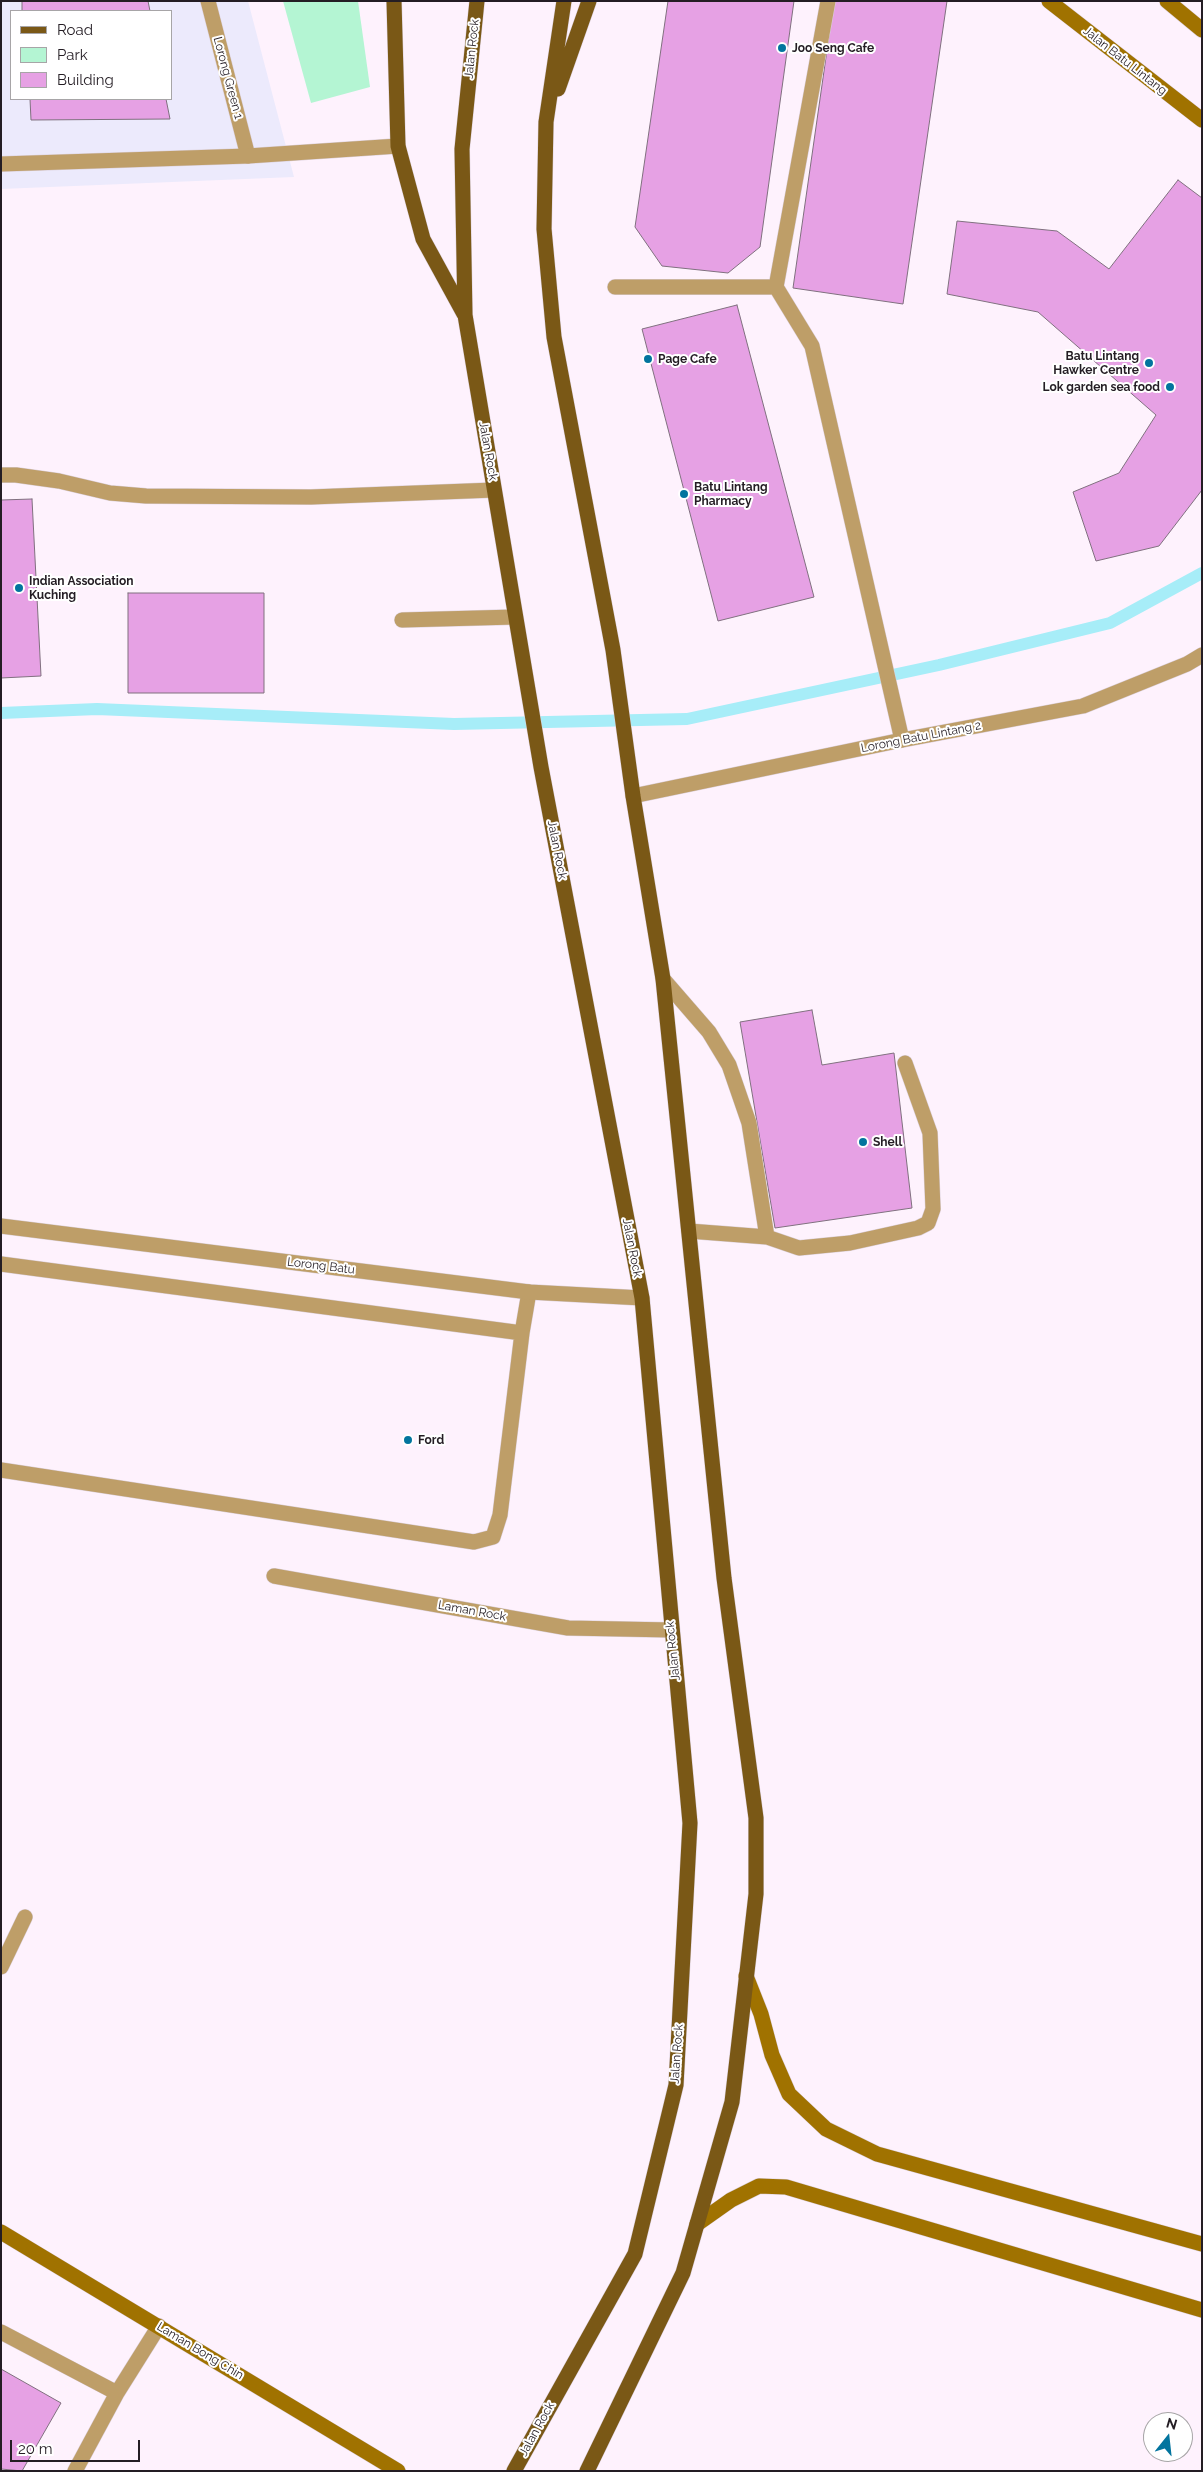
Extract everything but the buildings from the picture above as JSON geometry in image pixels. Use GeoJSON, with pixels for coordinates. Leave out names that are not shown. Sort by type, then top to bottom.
{"type":"FeatureCollection","features":[{"type":"Feature","properties":{"kind":"main road"},"geometry":{"type":"LineString","coordinates":[[394,1],[398,146],[423,240],[464,315]]}},
{"type":"Feature","properties":{"kind":"main road","name":"Jalan Rock"},"geometry":{"type":"LineString","coordinates":[[477,1],[462,149],[464,315],[541,766],[642,1298],[690,1823],[676,2085],[635,2254],[514,2471]]}},
{"type":"Feature","properties":{"kind":"main road"},"geometry":{"type":"LineString","coordinates":[[564,1],[546,122],[544,229],[554,337],[613,650],[632,796],[663,979],[724,1578],[756,1818],[756,1894],[732,2102],[683,2273],[587,2471]]}},
{"type":"Feature","properties":{"kind":"main road"},"geometry":{"type":"LineString","coordinates":[[546,122],[590,1]]}},
{"type":"Feature","properties":{"kind":"street","name":"Lorong Green 1"},"geometry":{"type":"LineString","coordinates":[[208,1],[248,156]]}},
{"type":"Feature","properties":{"kind":"street"},"geometry":{"type":"LineString","coordinates":[[828,1],[776,287],[812,346],[902,740]]}},
{"type":"Feature","properties":{"kind":"street","name":"Jalan Batu Lintang"},"geometry":{"type":"LineString","coordinates":[[1049,1],[1202,120]]}},
{"type":"Feature","properties":{"kind":"street"},"geometry":{"type":"LineString","coordinates":[[1167,1],[1202,30]]}},
{"type":"Feature","properties":{"kind":"street"},"geometry":{"type":"LineString","coordinates":[[1,164],[248,156],[398,146]]}},
{"type":"Feature","properties":{"kind":"street"},"geometry":{"type":"LineString","coordinates":[[615,287],[776,287]]}},
{"type":"Feature","properties":{"kind":"street"},"geometry":{"type":"LineString","coordinates":[[1,475],[16,475],[59,481],[110,493],[146,496],[312,497],[494,490]]}},
{"type":"Feature","properties":{"kind":"street"},"geometry":{"type":"LineString","coordinates":[[402,620],[516,617]]}},
{"type":"Feature","properties":{"kind":"street","name":"Lorong Batu Lintang 2"},"geometry":{"type":"LineString","coordinates":[[632,796],[902,740],[1083,706],[1187,664],[1202,654]]}},
{"type":"Feature","properties":{"kind":"street"},"geometry":{"type":"LineString","coordinates":[[663,979],[709,1032],[729,1065],[749,1123],[767,1237]]}},
{"type":"Feature","properties":{"kind":"street"},"geometry":{"type":"LineString","coordinates":[[689,1231],[767,1237],[799,1248],[850,1243],[918,1228],[928,1223],[933,1209],[930,1133],[905,1063]]}},
{"type":"Feature","properties":{"kind":"street","name":"Lorong Batu"},"geometry":{"type":"LineString","coordinates":[[1,1226],[530,1292],[642,1298]]}},
{"type":"Feature","properties":{"kind":"street"},"geometry":{"type":"LineString","coordinates":[[1,1264],[522,1333]]}},
{"type":"Feature","properties":{"kind":"street"},"geometry":{"type":"LineString","coordinates":[[1,1470],[474,1542],[492,1536],[500,1515],[522,1333],[530,1292]]}},
{"type":"Feature","properties":{"kind":"street","name":"Laman Rock"},"geometry":{"type":"LineString","coordinates":[[274,1576],[568,1628],[671,1630]]}},
{"type":"Feature","properties":{"kind":"street"},"geometry":{"type":"LineString","coordinates":[[1,1967],[25,1917]]}},
{"type":"Feature","properties":{"kind":"street"},"geometry":{"type":"LineString","coordinates":[[746,1976],[761,2014],[772,2055],[789,2094],[826,2129],[876,2154],[1202,2244]]}},
{"type":"Feature","properties":{"kind":"street"},"geometry":{"type":"LineString","coordinates":[[697,2224],[731,2200],[759,2186],[786,2187],[1202,2310]]}},
{"type":"Feature","properties":{"kind":"street","name":"Laman Bong Chin"},"geometry":{"type":"LineString","coordinates":[[1,2232],[398,2471]]}},
{"type":"Feature","properties":{"kind":"street"},"geometry":{"type":"LineString","coordinates":[[76,2471],[117,2394],[158,2326]]}},
{"type":"Feature","properties":{"kind":"street"},"geometry":{"type":"LineString","coordinates":[[1,2332],[117,2394]]}},
{"type":"Feature","properties":{"kind":"shaded area"},"geometry":{"type":"Polygon","coordinates":[[[1,1],[248,1],[294,177],[1,189],[1,1]]]}},
{"type":"Feature","properties":{"kind":"green space"},"geometry":{"type":"Polygon","coordinates":[[[283,1],[358,1],[370,87],[311,103],[283,1]]]}},
{"type":"Feature","properties":{"kind":"waterway"},"geometry":{"type":"LineString","coordinates":[[1,713],[97,709],[454,724],[687,719],[939,665],[1110,623],[1202,573]]}},
{"type":"Feature","properties":{"kind":"place","name":"Joo Seng Cafe"},"geometry":{"type":"Point","coordinates":[782,48]}},
{"type":"Feature","properties":{"kind":"place","name":"Page Cafe"},"geometry":{"type":"Point","coordinates":[648,359]}},
{"type":"Feature","properties":{"kind":"place","name":"Batu Lintang Hawker Centre"},"geometry":{"type":"Point","coordinates":[1149,363]}},
{"type":"Feature","properties":{"kind":"place","name":"Lok garden sea food"},"geometry":{"type":"Point","coordinates":[1170,387]}},
{"type":"Feature","properties":{"kind":"place","name":"Batu Lintang Pharmacy"},"geometry":{"type":"Point","coordinates":[684,494]}},
{"type":"Feature","properties":{"kind":"place","name":"Indian Association Kuching"},"geometry":{"type":"Point","coordinates":[19,588]}},
{"type":"Feature","properties":{"kind":"place","name":"Shell"},"geometry":{"type":"Point","coordinates":[863,1142]}},
{"type":"Feature","properties":{"kind":"place","name":"Ford"},"geometry":{"type":"Point","coordinates":[408,1440]}}]}
